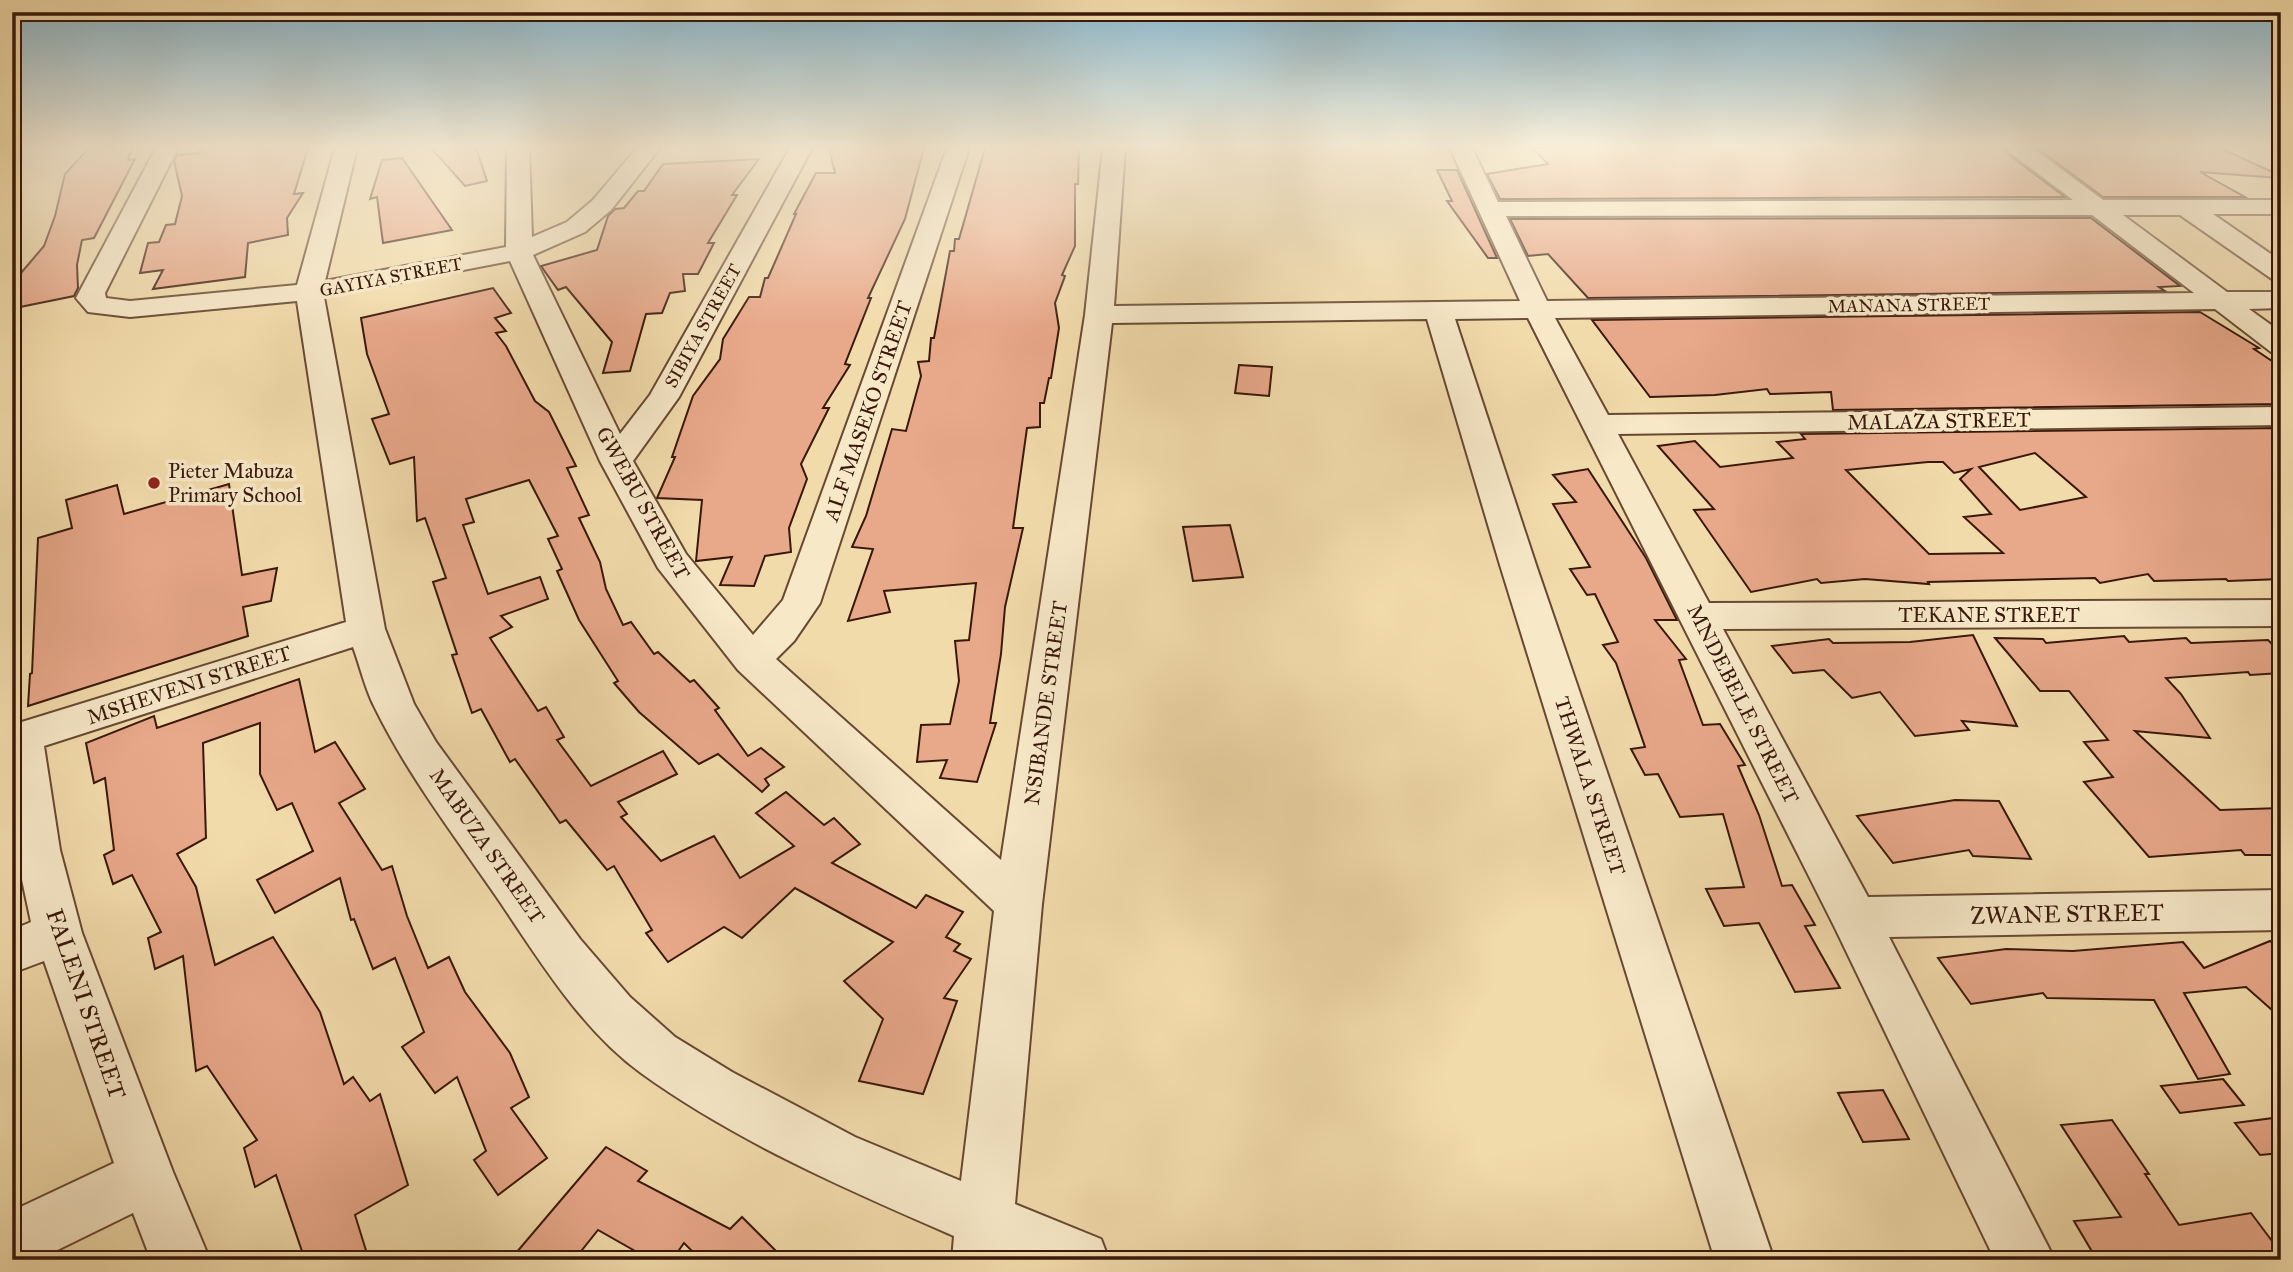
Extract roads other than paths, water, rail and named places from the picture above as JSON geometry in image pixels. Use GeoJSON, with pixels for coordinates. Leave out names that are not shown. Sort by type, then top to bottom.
{"type":"FeatureCollection","features":[{"type":"Feature","properties":{"kind":"street","name":"GAYIYA STREET"},"geometry":{"type":"LineString","coordinates":[[136,207],[91,293],[93,303],[105,308],[130,309],[309,292],[519,252],[576,227],[599,207]]}},
{"type":"Feature","properties":{"kind":"street","name":"MABUZA STREET"},"geometry":{"type":"LineString","coordinates":[[331,207],[309,292],[366,629],[394,705],[421,753],[563,954],[612,1013],[657,1054],[713,1090],[984,1240],[1080,1260]]}},
{"type":"Feature","properties":{"kind":"street","name":"GWEBU STREET"},"geometry":{"type":"LineString","coordinates":[[519,207],[519,252],[616,461],[671,560],[752,660],[1018,904]]}},
{"type":"Feature","properties":{"kind":"street","name":"SIBIYA STREET"},"geometry":{"type":"LineString","coordinates":[[616,461],[664,397],[768,207]]}},
{"type":"Feature","properties":{"kind":"street","name":"ALF MASEKO STREET"},"geometry":{"type":"LineString","coordinates":[[752,660],[780,632],[801,603],[938,207]]}},
{"type":"Feature","properties":{"kind":"street","name":"NSIBANDE STREET"},"geometry":{"type":"LineString","coordinates":[[984,1240],[1018,904],[1098,315],[1109,207]]}},
{"type":"Feature","properties":{"kind":"street"},"geometry":{"type":"LineString","coordinates":[[1491,209],[2247,207]]}},
{"type":"Feature","properties":{"kind":"street"},"geometry":{"type":"LineString","coordinates":[[2187,208],[2281,273]]}},
{"type":"Feature","properties":{"kind":"street","name":"MNDEBELE STREET"},"geometry":{"type":"LineString","coordinates":[[1491,209],[1537,309],[1854,918],[2026,1260]]}},
{"type":"Feature","properties":{"kind":"street"},"geometry":{"type":"LineString","coordinates":[[2098,209],[2281,346]]}},
{"type":"Feature","properties":{"kind":"street","name":"MANANA STREET"},"geometry":{"type":"LineString","coordinates":[[1098,315],[2281,300]]}},
{"type":"Feature","properties":{"kind":"street","name":"THWALA STREET"},"geometry":{"type":"LineString","coordinates":[[1438,310],[1522,578],[1745,1260]]}},
{"type":"Feature","properties":{"kind":"street","name":"MALAZA STREET"},"geometry":{"type":"LineString","coordinates":[[1597,425],[2281,416]]}},
{"type":"Feature","properties":{"kind":"street","name":"TEKANE STREET"},"geometry":{"type":"LineString","coordinates":[[1698,616],[2281,613]]}},
{"type":"Feature","properties":{"kind":"street","name":"MSHEVENI STREET"},"geometry":{"type":"LineString","coordinates":[[17,740],[366,629]]}},
{"type":"Feature","properties":{"kind":"street","name":"FALENI STREET"},"geometry":{"type":"LineString","coordinates":[[17,740],[37,850],[58,933],[147,1177],[181,1260]]}},
{"type":"Feature","properties":{"kind":"street","name":"ZWANE STREET"},"geometry":{"type":"LineString","coordinates":[[1854,918],[2281,909]]}},
{"type":"Feature","properties":{"kind":"street"},"geometry":{"type":"LineString","coordinates":[[12,952],[58,933]]}},
{"type":"Feature","properties":{"kind":"street"},"geometry":{"type":"LineString","coordinates":[[12,1241],[147,1177]]}},
{"type":"Feature","properties":{"kind":"place","name":"Pieter Mabuza Primary School"},"geometry":{"type":"Point","coordinates":[154,483]}}]}
